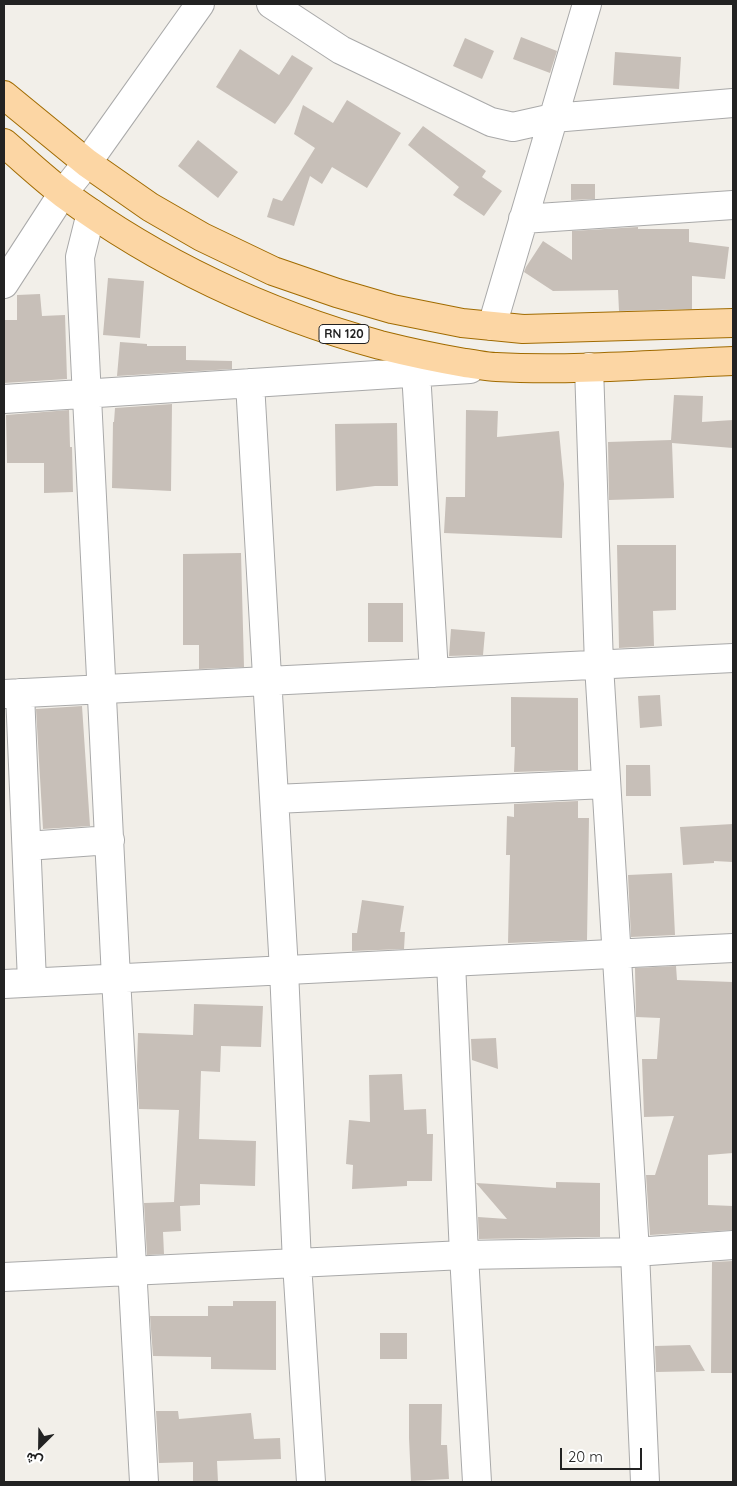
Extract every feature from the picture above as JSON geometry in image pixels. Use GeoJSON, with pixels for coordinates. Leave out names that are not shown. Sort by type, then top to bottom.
{"type":"FeatureCollection","features":[{"type":"Feature","properties":{"kind":"main road"},"geometry":{"type":"LineString","coordinates":[[4,95],[86,163],[150,207],[202,237],[273,271],[337,292],[392,309],[462,323],[523,330],[733,323]]}},
{"type":"Feature","properties":{"kind":"main road","name":"RN 120"},"geometry":{"type":"LineString","coordinates":[[4,143],[63,193],[91,213],[173,262],[228,291],[286,314],[353,337],[423,356],[494,367],[589,367],[733,361]]}},
{"type":"Feature","properties":{"kind":"street"},"geometry":{"type":"LineString","coordinates":[[4,284],[63,193],[200,4]]}},
{"type":"Feature","properties":{"kind":"street"},"geometry":{"type":"LineString","coordinates":[[271,4],[341,50],[491,122],[512,127],[553,118],[733,103]]}},
{"type":"Feature","properties":{"kind":"street"},"geometry":{"type":"LineString","coordinates":[[492,326],[587,4]]}},
{"type":"Feature","properties":{"kind":"street"},"geometry":{"type":"LineString","coordinates":[[523,220],[733,205]]}},
{"type":"Feature","properties":{"kind":"street"},"geometry":{"type":"LineString","coordinates":[[91,213],[80,257],[116,978],[144,1482]]}},
{"type":"Feature","properties":{"kind":"street"},"geometry":{"type":"LineString","coordinates":[[4,399],[494,367]]}},
{"type":"Feature","properties":{"kind":"street"},"geometry":{"type":"LineString","coordinates":[[589,367],[606,784],[635,1252],[645,1482]]}},
{"type":"Feature","properties":{"kind":"street"},"geometry":{"type":"LineString","coordinates":[[416,372],[434,673]]}},
{"type":"Feature","properties":{"kind":"street"},"geometry":{"type":"LineString","coordinates":[[250,383],[284,970],[297,1263],[311,1482]]}},
{"type":"Feature","properties":{"kind":"street"},"geometry":{"type":"LineString","coordinates":[[32,982],[26,846],[12,694],[733,658]]}},
{"type":"Feature","properties":{"kind":"street"},"geometry":{"type":"LineString","coordinates":[[274,799],[606,784]]}},
{"type":"Feature","properties":{"kind":"street"},"geometry":{"type":"LineString","coordinates":[[26,846],[110,840]]}},
{"type":"Feature","properties":{"kind":"street"},"geometry":{"type":"LineString","coordinates":[[4,984],[733,948]]}},
{"type":"Feature","properties":{"kind":"street"},"geometry":{"type":"LineString","coordinates":[[451,962],[464,1255],[477,1482]]}},
{"type":"Feature","properties":{"kind":"street"},"geometry":{"type":"LineString","coordinates":[[4,1277],[464,1255],[635,1252],[733,1245]]}},
{"type":"Feature","properties":{"kind":"building"},"geometry":{"type":"Polygon","coordinates":[[[521,37],[557,51],[550,73],[513,59],[521,37]]]}},
{"type":"Feature","properties":{"kind":"building"},"geometry":{"type":"Polygon","coordinates":[[[465,38],[494,51],[482,79],[453,66],[465,38]]]}},
{"type":"Feature","properties":{"kind":"building"},"geometry":{"type":"Polygon","coordinates":[[[240,49],[279,75],[292,55],[313,68],[275,124],[216,87],[240,49]]]}},
{"type":"Feature","properties":{"kind":"building"},"geometry":{"type":"Polygon","coordinates":[[[615,52],[681,57],[679,89],[613,85],[615,52]]]}},
{"type":"Feature","properties":{"kind":"building"},"geometry":{"type":"Polygon","coordinates":[[[347,100],[401,133],[367,188],[332,167],[322,184],[310,176],[294,226],[267,217],[273,198],[282,201],[315,148],[294,134],[303,105],[333,123],[347,100]]]}},
{"type":"Feature","properties":{"kind":"building"},"geometry":{"type":"Polygon","coordinates":[[[423,126],[486,171],[482,177],[502,191],[484,216],[453,195],[459,187],[408,145],[423,126]]]}},
{"type":"Feature","properties":{"kind":"building"},"geometry":{"type":"Polygon","coordinates":[[[198,140],[238,172],[218,198],[178,166],[198,140]]]}},
{"type":"Feature","properties":{"kind":"building"},"geometry":{"type":"Polygon","coordinates":[[[571,184],[595,184],[595,199],[571,200],[571,184]]]}},
{"type":"Feature","properties":{"kind":"building"},"geometry":{"type":"Polygon","coordinates":[[[638,227],[638,229],[689,229],[689,242],[729,247],[725,279],[692,276],[692,309],[619,311],[618,290],[553,291],[524,272],[543,241],[572,260],[572,231],[638,227]]]}},
{"type":"Feature","properties":{"kind":"building"},"geometry":{"type":"Polygon","coordinates":[[[108,278],[144,281],[140,338],[103,335],[108,278]]]}},
{"type":"Feature","properties":{"kind":"building"},"geometry":{"type":"Polygon","coordinates":[[[40,294],[42,316],[65,315],[67,379],[4,383],[4,320],[17,320],[17,295],[40,294]]]}},
{"type":"Feature","properties":{"kind":"building"},"geometry":{"type":"Polygon","coordinates":[[[120,342],[147,344],[147,346],[186,346],[186,360],[232,361],[232,369],[117,376],[120,342]]]}},
{"type":"Feature","properties":{"kind":"building"},"geometry":{"type":"Polygon","coordinates":[[[674,395],[703,396],[702,422],[733,420],[733,448],[672,443],[674,498],[609,500],[608,442],[671,440],[674,395]]]}},
{"type":"Feature","properties":{"kind":"building"},"geometry":{"type":"Polygon","coordinates":[[[172,404],[171,491],[112,488],[115,408],[172,404]]]}},
{"type":"Feature","properties":{"kind":"building"},"geometry":{"type":"Polygon","coordinates":[[[69,410],[73,492],[44,493],[44,463],[7,463],[6,415],[69,410]]]}},
{"type":"Feature","properties":{"kind":"building"},"geometry":{"type":"Polygon","coordinates":[[[466,410],[498,411],[497,437],[559,431],[564,484],[562,538],[444,533],[446,497],[465,497],[466,410]]]}},
{"type":"Feature","properties":{"kind":"building"},"geometry":{"type":"Polygon","coordinates":[[[397,423],[398,486],[375,486],[336,491],[335,424],[397,423]]]}},
{"type":"Feature","properties":{"kind":"building"},"geometry":{"type":"Polygon","coordinates":[[[617,545],[676,545],[676,610],[653,611],[654,646],[619,648],[617,545]]]}},
{"type":"Feature","properties":{"kind":"building"},"geometry":{"type":"Polygon","coordinates":[[[241,553],[244,667],[199,669],[199,645],[183,645],[183,554],[241,553]]]}},
{"type":"Feature","properties":{"kind":"building"},"geometry":{"type":"Polygon","coordinates":[[[368,603],[403,603],[403,642],[368,642],[368,603]]]}},
{"type":"Feature","properties":{"kind":"building"},"geometry":{"type":"Polygon","coordinates":[[[451,629],[485,632],[483,655],[449,656],[451,629]]]}},
{"type":"Feature","properties":{"kind":"building"},"geometry":{"type":"Polygon","coordinates":[[[660,695],[662,726],[640,728],[638,696],[660,695]]]}},
{"type":"Feature","properties":{"kind":"building"},"geometry":{"type":"Polygon","coordinates":[[[511,697],[578,698],[578,770],[514,772],[515,747],[511,747],[511,697]]]}},
{"type":"Feature","properties":{"kind":"building"},"geometry":{"type":"Polygon","coordinates":[[[82,706],[90,826],[43,829],[36,709],[82,706]]]}},
{"type":"Feature","properties":{"kind":"building"},"geometry":{"type":"Polygon","coordinates":[[[626,765],[650,765],[651,796],[626,796],[626,765]]]}},
{"type":"Feature","properties":{"kind":"building"},"geometry":{"type":"Polygon","coordinates":[[[578,801],[578,818],[589,818],[587,940],[508,943],[510,855],[506,855],[507,816],[514,817],[514,804],[578,801]]]}},
{"type":"Feature","properties":{"kind":"building"},"geometry":{"type":"Polygon","coordinates":[[[733,824],[733,862],[714,861],[714,863],[683,865],[680,827],[733,824]]]}},
{"type":"Feature","properties":{"kind":"building"},"geometry":{"type":"Polygon","coordinates":[[[672,873],[675,935],[631,937],[628,875],[672,873]]]}},
{"type":"Feature","properties":{"kind":"building"},"geometry":{"type":"Polygon","coordinates":[[[362,900],[404,906],[400,932],[405,932],[404,949],[352,951],[352,933],[357,933],[362,900]]]}},
{"type":"Feature","properties":{"kind":"building"},"geometry":{"type":"Polygon","coordinates":[[[676,966],[677,980],[733,982],[733,1153],[708,1155],[708,1205],[733,1206],[733,1230],[650,1235],[646,1175],[655,1175],[674,1116],[644,1117],[642,1059],[657,1059],[660,1018],[636,1017],[635,968],[676,966]]]}},
{"type":"Feature","properties":{"kind":"building"},"geometry":{"type":"Polygon","coordinates":[[[194,1004],[263,1006],[261,1047],[221,1046],[220,1072],[201,1071],[199,1139],[256,1141],[255,1186],[200,1184],[200,1205],[180,1206],[181,1231],[163,1232],[164,1254],[147,1255],[144,1203],[174,1202],[179,1110],[139,1109],[138,1033],[193,1035],[194,1004]]]}},
{"type":"Feature","properties":{"kind":"building"},"geometry":{"type":"Polygon","coordinates":[[[496,1038],[498,1069],[472,1060],[471,1039],[496,1038]]]}},
{"type":"Feature","properties":{"kind":"building"},"geometry":{"type":"Polygon","coordinates":[[[402,1074],[404,1110],[426,1109],[427,1134],[433,1134],[432,1181],[407,1181],[407,1186],[352,1189],[353,1165],[346,1164],[349,1120],[370,1122],[369,1075],[402,1074]]]}},
{"type":"Feature","properties":{"kind":"building"},"geometry":{"type":"Polygon","coordinates":[[[556,1182],[600,1183],[600,1237],[479,1239],[478,1217],[507,1219],[476,1183],[556,1188],[556,1182]]]}},
{"type":"Feature","properties":{"kind":"building"},"geometry":{"type":"Polygon","coordinates":[[[733,1261],[733,1373],[711,1373],[712,1262],[733,1261]]]}},
{"type":"Feature","properties":{"kind":"building"},"geometry":{"type":"Polygon","coordinates":[[[233,1301],[276,1301],[276,1370],[211,1369],[211,1357],[153,1356],[150,1316],[208,1316],[208,1306],[233,1306],[233,1301]]]}},
{"type":"Feature","properties":{"kind":"building"},"geometry":{"type":"Polygon","coordinates":[[[380,1333],[407,1333],[407,1359],[380,1359],[380,1333]]]}},
{"type":"Feature","properties":{"kind":"building"},"geometry":{"type":"Polygon","coordinates":[[[690,1345],[705,1371],[656,1372],[655,1346],[690,1345]]]}},
{"type":"Feature","properties":{"kind":"building"},"geometry":{"type":"Polygon","coordinates":[[[409,1404],[442,1404],[441,1445],[447,1445],[449,1479],[411,1481],[409,1404]]]}},
{"type":"Feature","properties":{"kind":"building"},"geometry":{"type":"Polygon","coordinates":[[[156,1411],[178,1411],[179,1419],[251,1413],[254,1439],[280,1438],[281,1459],[217,1461],[218,1482],[193,1482],[193,1462],[159,1463],[156,1411]]]}}]}
